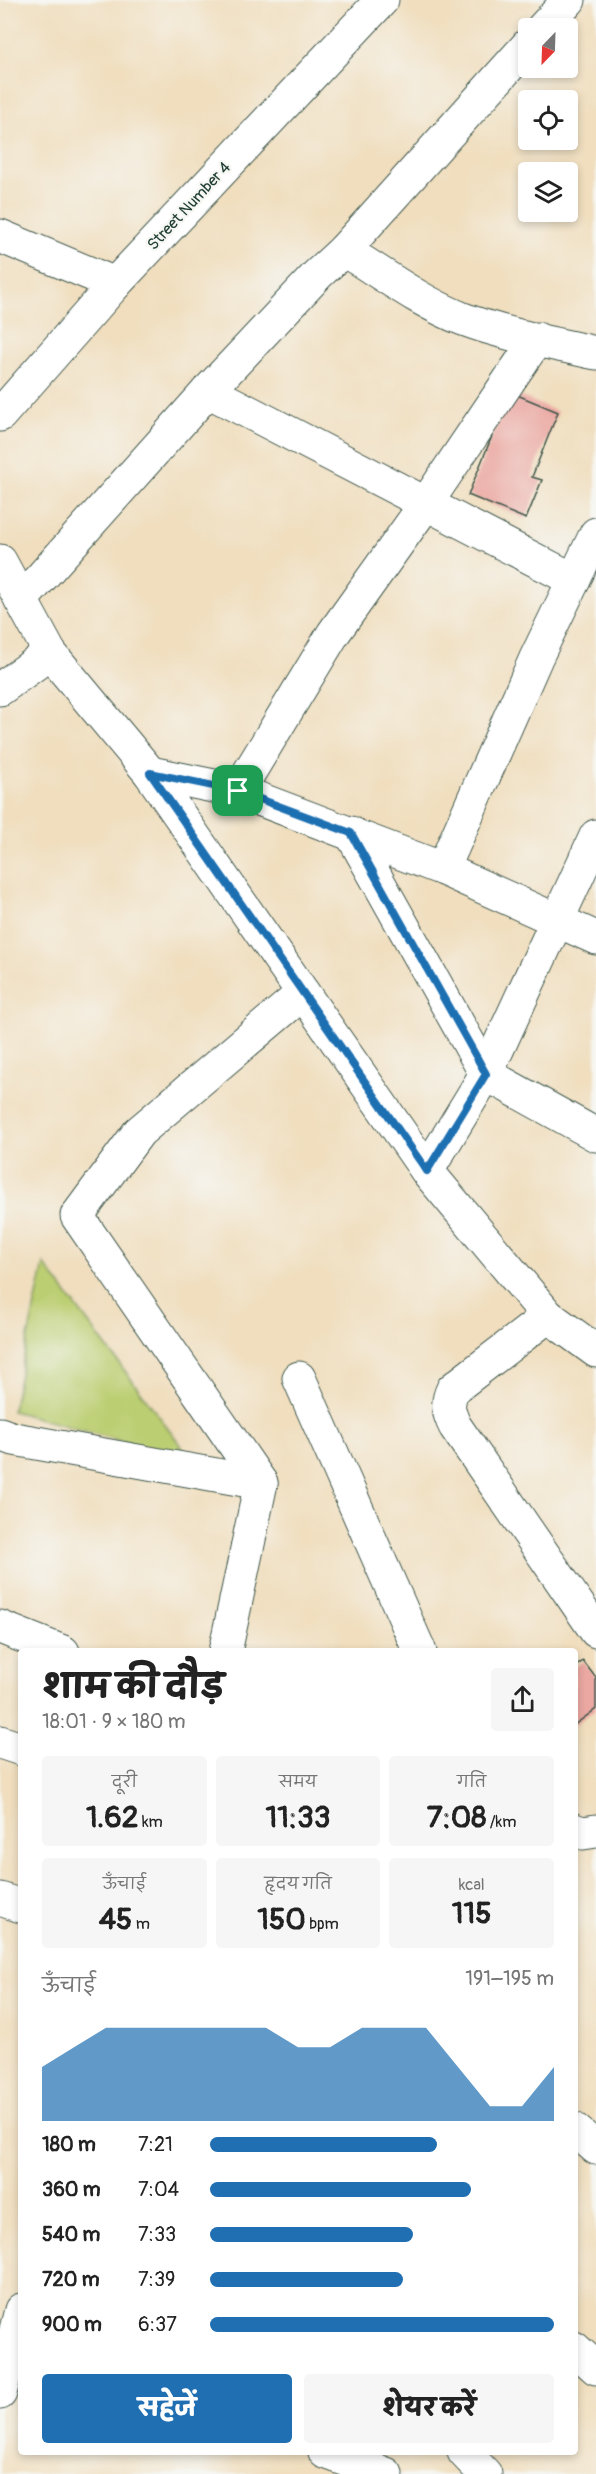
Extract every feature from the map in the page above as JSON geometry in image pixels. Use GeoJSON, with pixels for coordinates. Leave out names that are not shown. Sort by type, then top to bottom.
{"type":"FeatureCollection","features":[{"type":"Feature","properties":{"kind":"street","name":"Street Number 4"},"geometry":{"type":"LineString","coordinates":[[0,415],[115,284],[382,0]]}},
{"type":"Feature","properties":{"kind":"street"},"geometry":{"type":"LineString","coordinates":[[552,18],[569,0]]}},
{"type":"Feature","properties":{"kind":"street"},"geometry":{"type":"LineString","coordinates":[[21,600],[208,392],[318,274],[344,250],[518,56]]}},
{"type":"Feature","properties":{"kind":"street"},"geometry":{"type":"LineString","coordinates":[[0,236],[115,284]]}},
{"type":"Feature","properties":{"kind":"street"},"geometry":{"type":"LineString","coordinates":[[344,250],[461,318],[499,330],[596,353]]}},
{"type":"Feature","properties":{"kind":"street"},"geometry":{"type":"LineString","coordinates":[[238,791],[333,634],[425,505],[537,339]]}},
{"type":"Feature","properties":{"kind":"street"},"geometry":{"type":"LineString","coordinates":[[208,392],[573,580]]}},
{"type":"Feature","properties":{"kind":"street"},"geometry":{"type":"LineString","coordinates":[[443,869],[536,658],[596,534]]}},
{"type":"Feature","properties":{"kind":"street"},"geometry":{"type":"LineString","coordinates":[[0,561],[50,653],[150,773],[427,1171],[548,1316],[596,1351]]}},
{"type":"Feature","properties":{"kind":"street"},"geometry":{"type":"LineString","coordinates":[[0,689],[50,653]]}},
{"type":"Feature","properties":{"kind":"street"},"geometry":{"type":"LineString","coordinates":[[150,773],[238,791],[443,869],[596,938]]}},
{"type":"Feature","properties":{"kind":"street"},"geometry":{"type":"LineString","coordinates":[[351,833],[486,1074],[596,1135]]}},
{"type":"Feature","properties":{"kind":"street"},"geometry":{"type":"LineString","coordinates":[[427,1171],[486,1074],[596,836]]}},
{"type":"Feature","properties":{"kind":"street"},"geometry":{"type":"LineString","coordinates":[[226,1648],[261,1483],[77,1216],[139,1132],[303,993]]}},
{"type":"Feature","properties":{"kind":"street"},"geometry":{"type":"LineString","coordinates":[[548,1316],[453,1389],[448,1400],[448,1412],[455,1426],[596,1631]]}},
{"type":"Feature","properties":{"kind":"street"},"geometry":{"type":"LineString","coordinates":[[298,1378],[418,1648]]}},
{"type":"Feature","properties":{"kind":"street"},"geometry":{"type":"LineString","coordinates":[[0,1434],[14,1440],[261,1483]]}},
{"type":"Feature","properties":{"kind":"street"},"geometry":{"type":"LineString","coordinates":[[0,1627],[53,1648]]}},
{"type":"Feature","properties":{"kind":"street"},"geometry":{"type":"LineString","coordinates":[[0,1742],[18,1748]]}},
{"type":"Feature","properties":{"kind":"street"},"geometry":{"type":"LineString","coordinates":[[578,1831],[596,1831]]}},
{"type":"Feature","properties":{"kind":"street"},"geometry":{"type":"LineString","coordinates":[[0,1899],[18,1905]]}},
{"type":"Feature","properties":{"kind":"street"},"geometry":{"type":"LineString","coordinates":[[578,2132],[596,2148]]}},
{"type":"Feature","properties":{"kind":"street"},"geometry":{"type":"LineString","coordinates":[[0,2393],[17,2343]]}},
{"type":"Feature","properties":{"kind":"street"},"geometry":{"type":"LineString","coordinates":[[578,2352],[596,2368]]}},
{"type":"Feature","properties":{"kind":"street"},"geometry":{"type":"LineString","coordinates":[[333,2455],[386,2474]]}},
{"type":"Feature","properties":{"kind":"street"},"geometry":{"type":"LineString","coordinates":[[467,2455],[485,2474]]}},
{"type":"Feature","properties":{"kind":"green space"},"geometry":{"type":"Polygon","coordinates":[[[44,1264],[193,1461],[12,1411],[44,1264]]]}},
{"type":"Feature","properties":{"kind":"building"},"geometry":{"type":"Polygon","coordinates":[[[510,392],[558,412],[532,477],[542,480],[526,519],[468,495],[510,392]]]}},
{"type":"Feature","properties":{"kind":"building"},"geometry":{"type":"Polygon","coordinates":[[[583,1661],[596,1678],[596,1709],[578,1722],[578,1665],[583,1661]]]}},
{"type":"Feature","properties":{"kind":"route"},"geometry":{"type":"LineString","coordinates":[[150,773],[238,791],[351,833],[486,1074],[427,1171],[150,773]]}}]}
